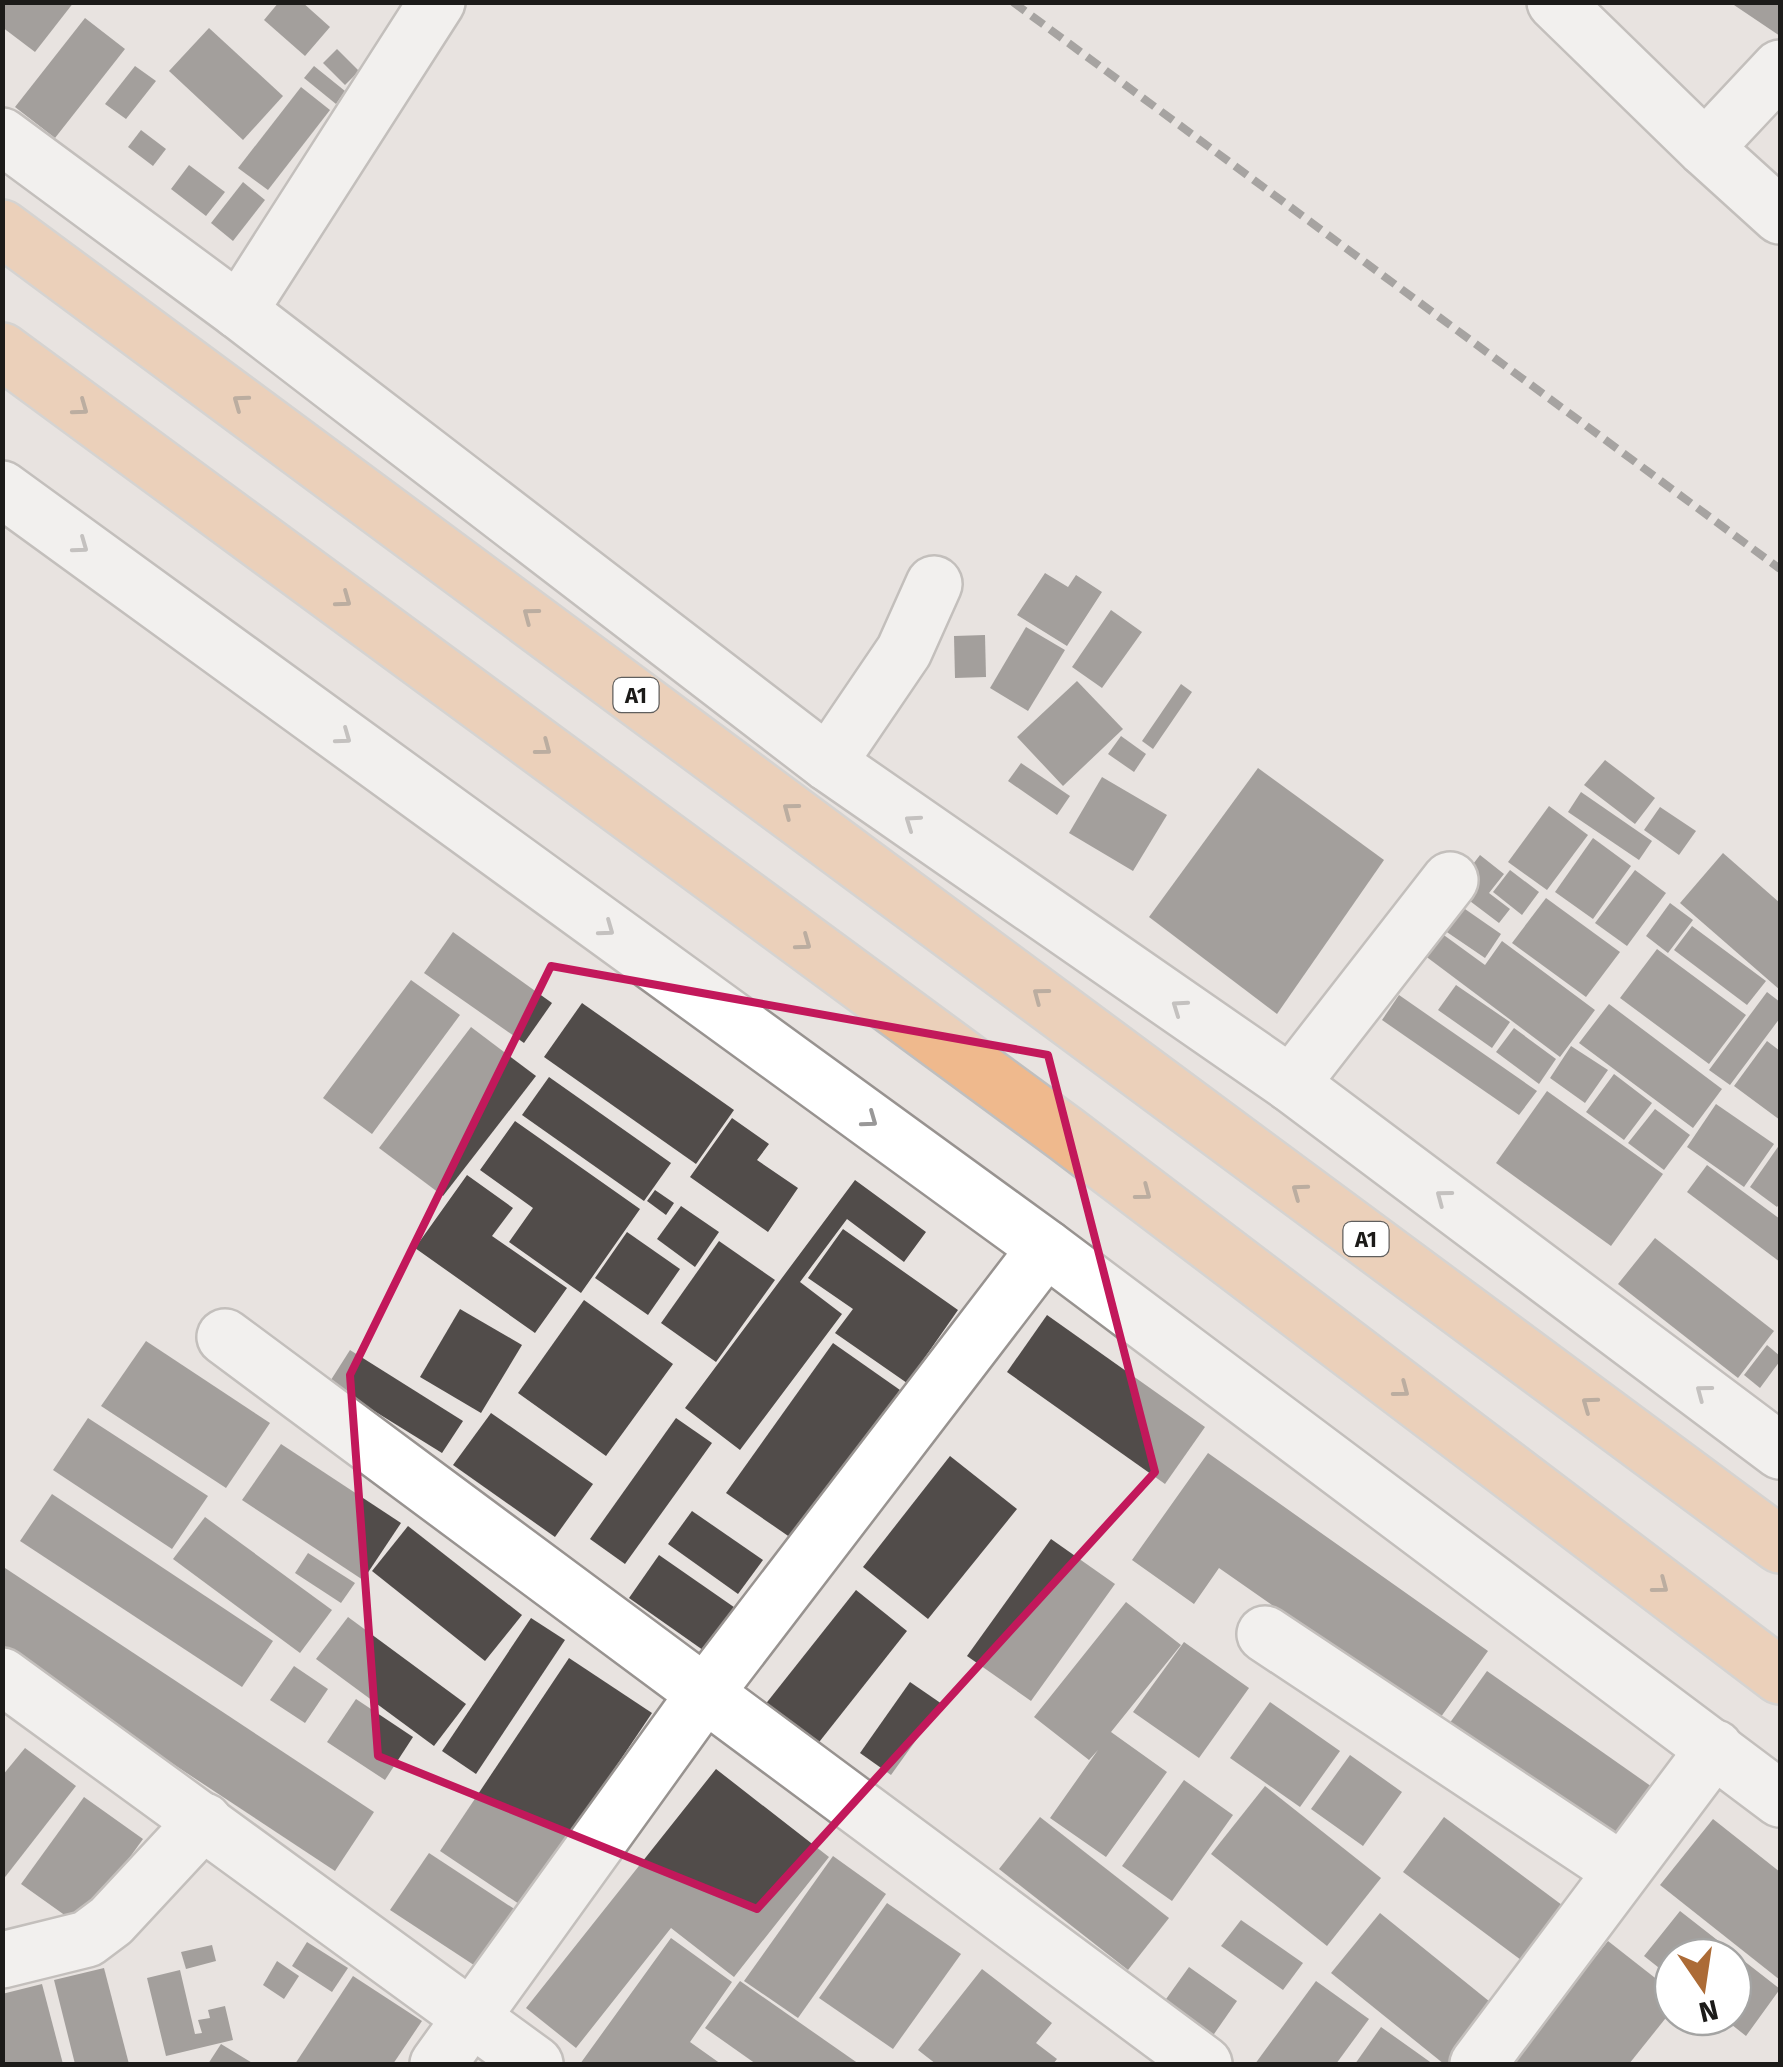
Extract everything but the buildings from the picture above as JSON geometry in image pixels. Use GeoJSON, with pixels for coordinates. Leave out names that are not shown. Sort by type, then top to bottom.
{"type":"FeatureCollection","features":[{"type":"Feature","properties":{"kind":"main road","name":"A1"},"geometry":{"type":"LineString","coordinates":[[2,228],[524,610],[1222,1134],[1780,1545]]}},
{"type":"Feature","properties":{"kind":"main road"},"geometry":{"type":"LineString","coordinates":[[2,351],[1066,1134],[1780,1676]]}},
{"type":"Feature","properties":{"kind":"street"},"geometry":{"type":"LineString","coordinates":[[239,310],[437,2]]}},
{"type":"Feature","properties":{"kind":"street"},"geometry":{"type":"LineString","coordinates":[[1555,2],[1780,216]]}},
{"type":"Feature","properties":{"kind":"street"},"geometry":{"type":"LineString","coordinates":[[1705,148],[1780,68]]}},
{"type":"Feature","properties":{"kind":"street"},"geometry":{"type":"LineString","coordinates":[[2,136],[239,310],[828,763],[1292,1084],[1780,1451]]}},
{"type":"Feature","properties":{"kind":"street"},"geometry":{"type":"LineString","coordinates":[[2,489],[1046,1248],[1780,1799]]}},
{"type":"Feature","properties":{"kind":"street"},"geometry":{"type":"LineString","coordinates":[[828,763],[904,651],[934,584]]}},
{"type":"Feature","properties":{"kind":"street"},"geometry":{"type":"LineString","coordinates":[[1292,1084],[1450,880]]}},
{"type":"Feature","properties":{"kind":"street"},"geometry":{"type":"LineString","coordinates":[[438,2064],[706,1692],[1046,1248]]}},
{"type":"Feature","properties":{"kind":"street"},"geometry":{"type":"LineString","coordinates":[[225,1338],[1204,2064]]}},
{"type":"Feature","properties":{"kind":"street"},"geometry":{"type":"LineString","coordinates":[[1265,1634],[1622,1871]]}},
{"type":"Feature","properties":{"kind":"street"},"geometry":{"type":"LineString","coordinates":[[2,1676],[535,2064]]}},
{"type":"Feature","properties":{"kind":"street"},"geometry":{"type":"LineString","coordinates":[[1478,2064],[1715,1748]]}},
{"type":"Feature","properties":{"kind":"street"},"geometry":{"type":"LineString","coordinates":[[2,1960],[87,1940],[111,1921],[204,1821]]}},
{"type":"Feature","properties":{"kind":"highlighted area"},"geometry":{"type":"Polygon","coordinates":[[[551,966],[1048,1055],[1155,1472],[757,1909],[378,1756],[350,1375],[551,966]]]}},
{"type":"Feature","properties":{"kind":"railway"},"geometry":{"type":"LineString","coordinates":[[1013,2],[1780,569]]}}]}
